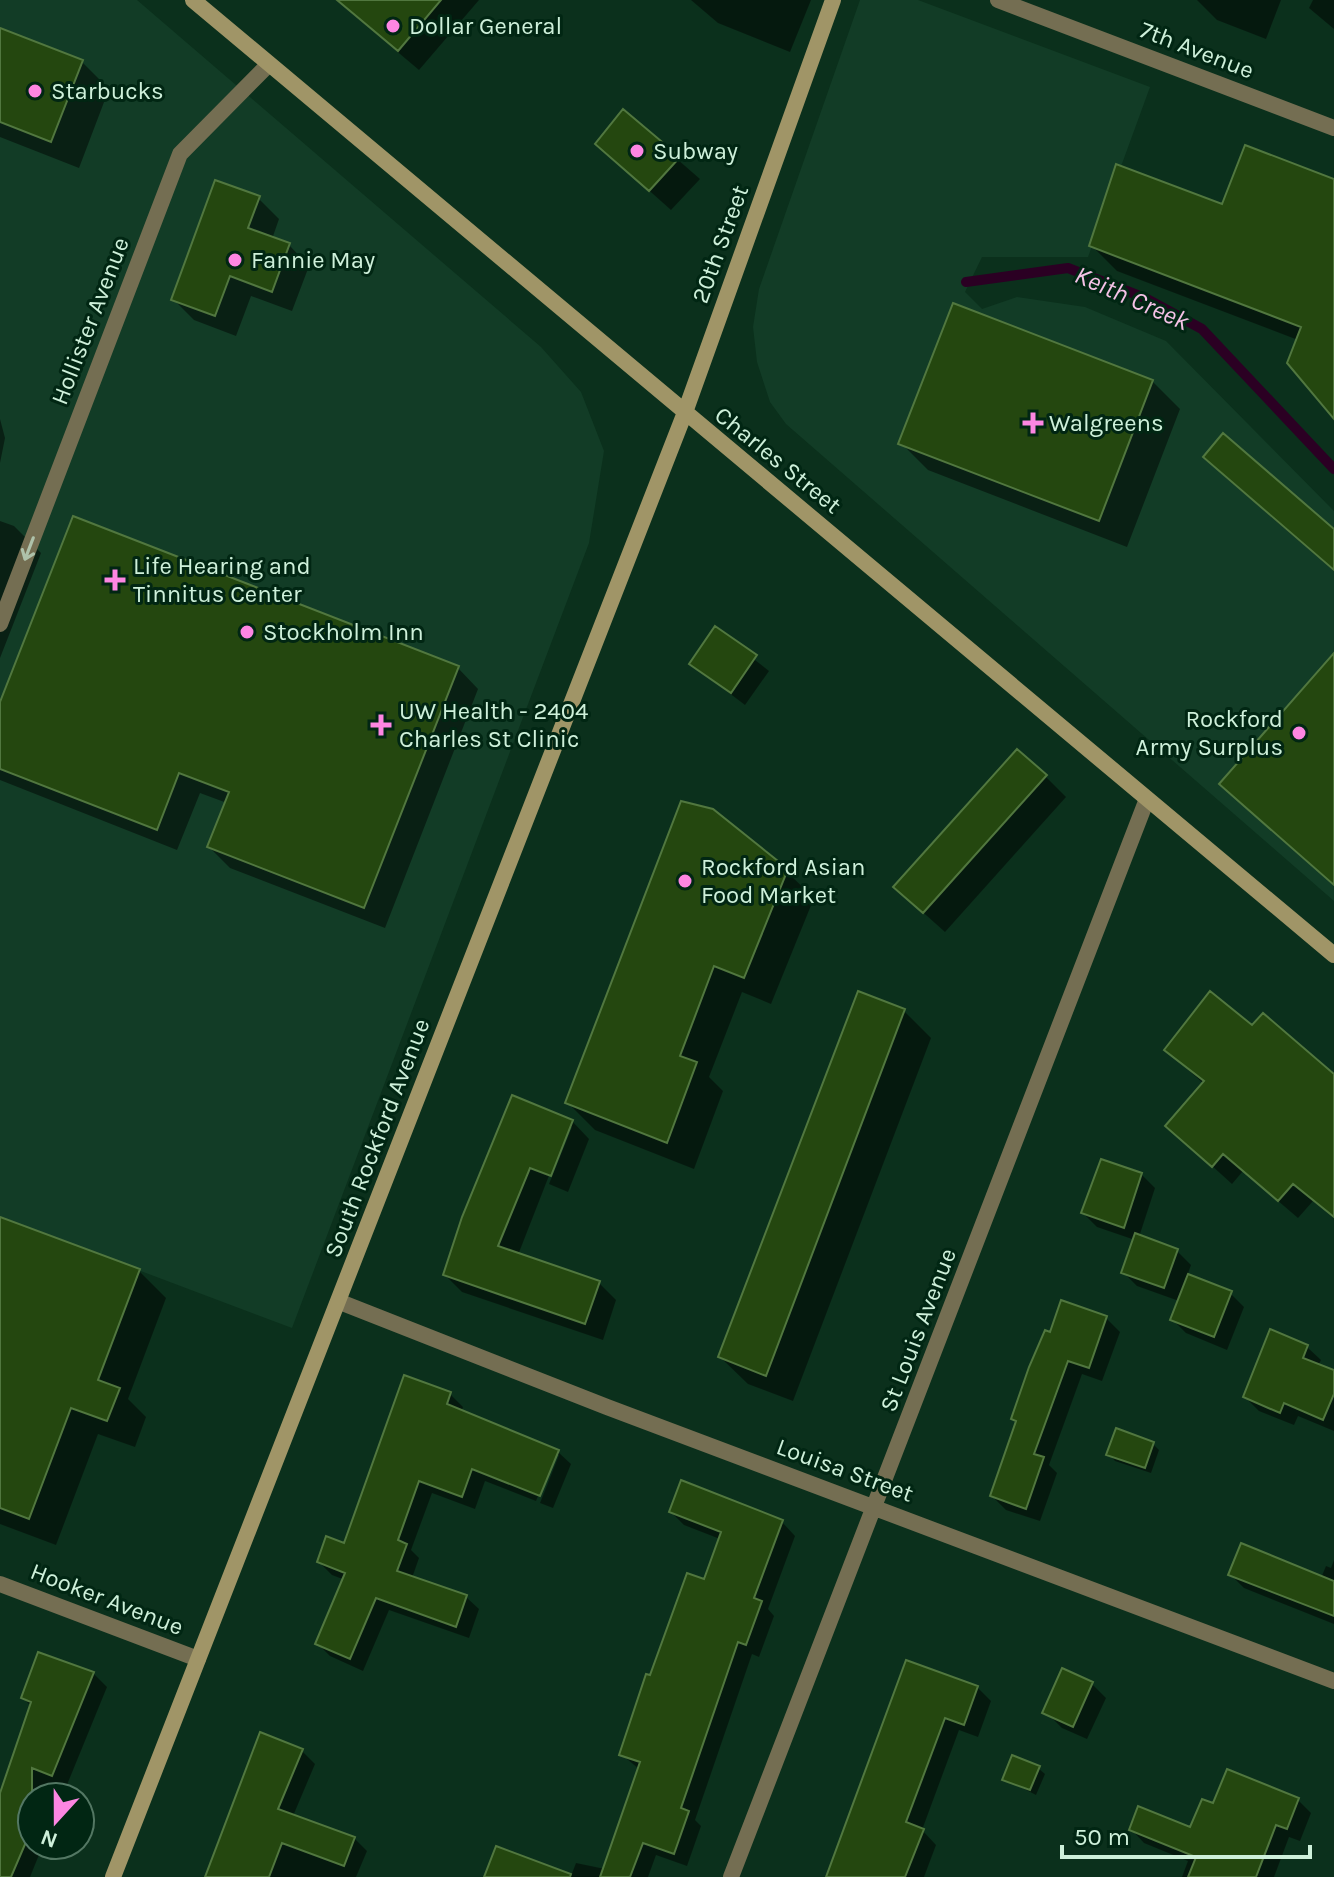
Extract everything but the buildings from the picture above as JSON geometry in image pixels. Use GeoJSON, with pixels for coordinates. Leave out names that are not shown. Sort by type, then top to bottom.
{"type":"FeatureCollection","features":[{"type":"Feature","properties":{"kind":"street","name":"20th Street"},"geometry":{"type":"LineString","coordinates":[[684,415],[833,0]]}},
{"type":"Feature","properties":{"kind":"street","name":"7th Avenue"},"geometry":{"type":"LineString","coordinates":[[998,0],[1334,128]]}},
{"type":"Feature","properties":{"kind":"street","name":"Charles Street"},"geometry":{"type":"LineString","coordinates":[[202,3],[269,64],[684,415],[1334,955]]}},
{"type":"Feature","properties":{"kind":"street","name":"Hollister Avenue"},"geometry":{"type":"LineString","coordinates":[[0,624],[180,154],[269,64]]}},
{"type":"Feature","properties":{"kind":"street","name":"South Rockford Avenue"},"geometry":{"type":"LineString","coordinates":[[113,1877],[684,415]]}},
{"type":"Feature","properties":{"kind":"street","name":"St Louis Avenue"},"geometry":{"type":"LineString","coordinates":[[731,1877],[1147,799]]}},
{"type":"Feature","properties":{"kind":"street","name":"Louisa Street"},"geometry":{"type":"LineString","coordinates":[[340,1302],[607,1407],[1334,1681]]}},
{"type":"Feature","properties":{"kind":"street","name":"Hooker Avenue"},"geometry":{"type":"LineString","coordinates":[[0,1584],[198,1659]]}},
{"type":"Feature","properties":{"kind":"shaded area"},"geometry":{"type":"Polygon","coordinates":[[[0,0],[137,0],[541,347],[581,392],[604,451],[589,543],[292,1328],[0,1218],[0,0]]]}},
{"type":"Feature","properties":{"kind":"shaded area"},"geometry":{"type":"Polygon","coordinates":[[[860,0],[918,0],[1150,87],[1088,257],[982,257],[965,292],[982,309],[1017,297],[1085,307],[1166,341],[1334,511],[1334,901],[786,424],[770,402],[757,362],[753,327],[759,289],[860,0]]]}},
{"type":"Feature","properties":{"kind":"waterway","name":"Keith Creek"},"geometry":{"type":"LineString","coordinates":[[966,282],[1068,268],[1145,298],[1202,329],[1334,469]]}},
{"type":"Feature","properties":{"kind":"place","name":"Dollar General"},"geometry":{"type":"Point","coordinates":[393,26]}},
{"type":"Feature","properties":{"kind":"place","name":"Starbucks"},"geometry":{"type":"Point","coordinates":[35,91]}},
{"type":"Feature","properties":{"kind":"place","name":"Subway"},"geometry":{"type":"Point","coordinates":[637,151]}},
{"type":"Feature","properties":{"kind":"place","name":"Fannie May"},"geometry":{"type":"Point","coordinates":[235,260]}},
{"type":"Feature","properties":{"kind":"place","name":"Walgreens"},"geometry":{"type":"Point","coordinates":[1033,423]}},
{"type":"Feature","properties":{"kind":"place","name":"Life Hearing and Tinnitus Center"},"geometry":{"type":"Point","coordinates":[115,580]}},
{"type":"Feature","properties":{"kind":"place","name":"Stockholm Inn"},"geometry":{"type":"Point","coordinates":[247,632]}},
{"type":"Feature","properties":{"kind":"place","name":"UW Health - 2404 Charles St Clinic"},"geometry":{"type":"Point","coordinates":[381,725]}},
{"type":"Feature","properties":{"kind":"place","name":"Rockford Army Surplus"},"geometry":{"type":"Point","coordinates":[1299,733]}},
{"type":"Feature","properties":{"kind":"place","name":"Rockford Asian Food Market"},"geometry":{"type":"Point","coordinates":[685,881]}}]}
